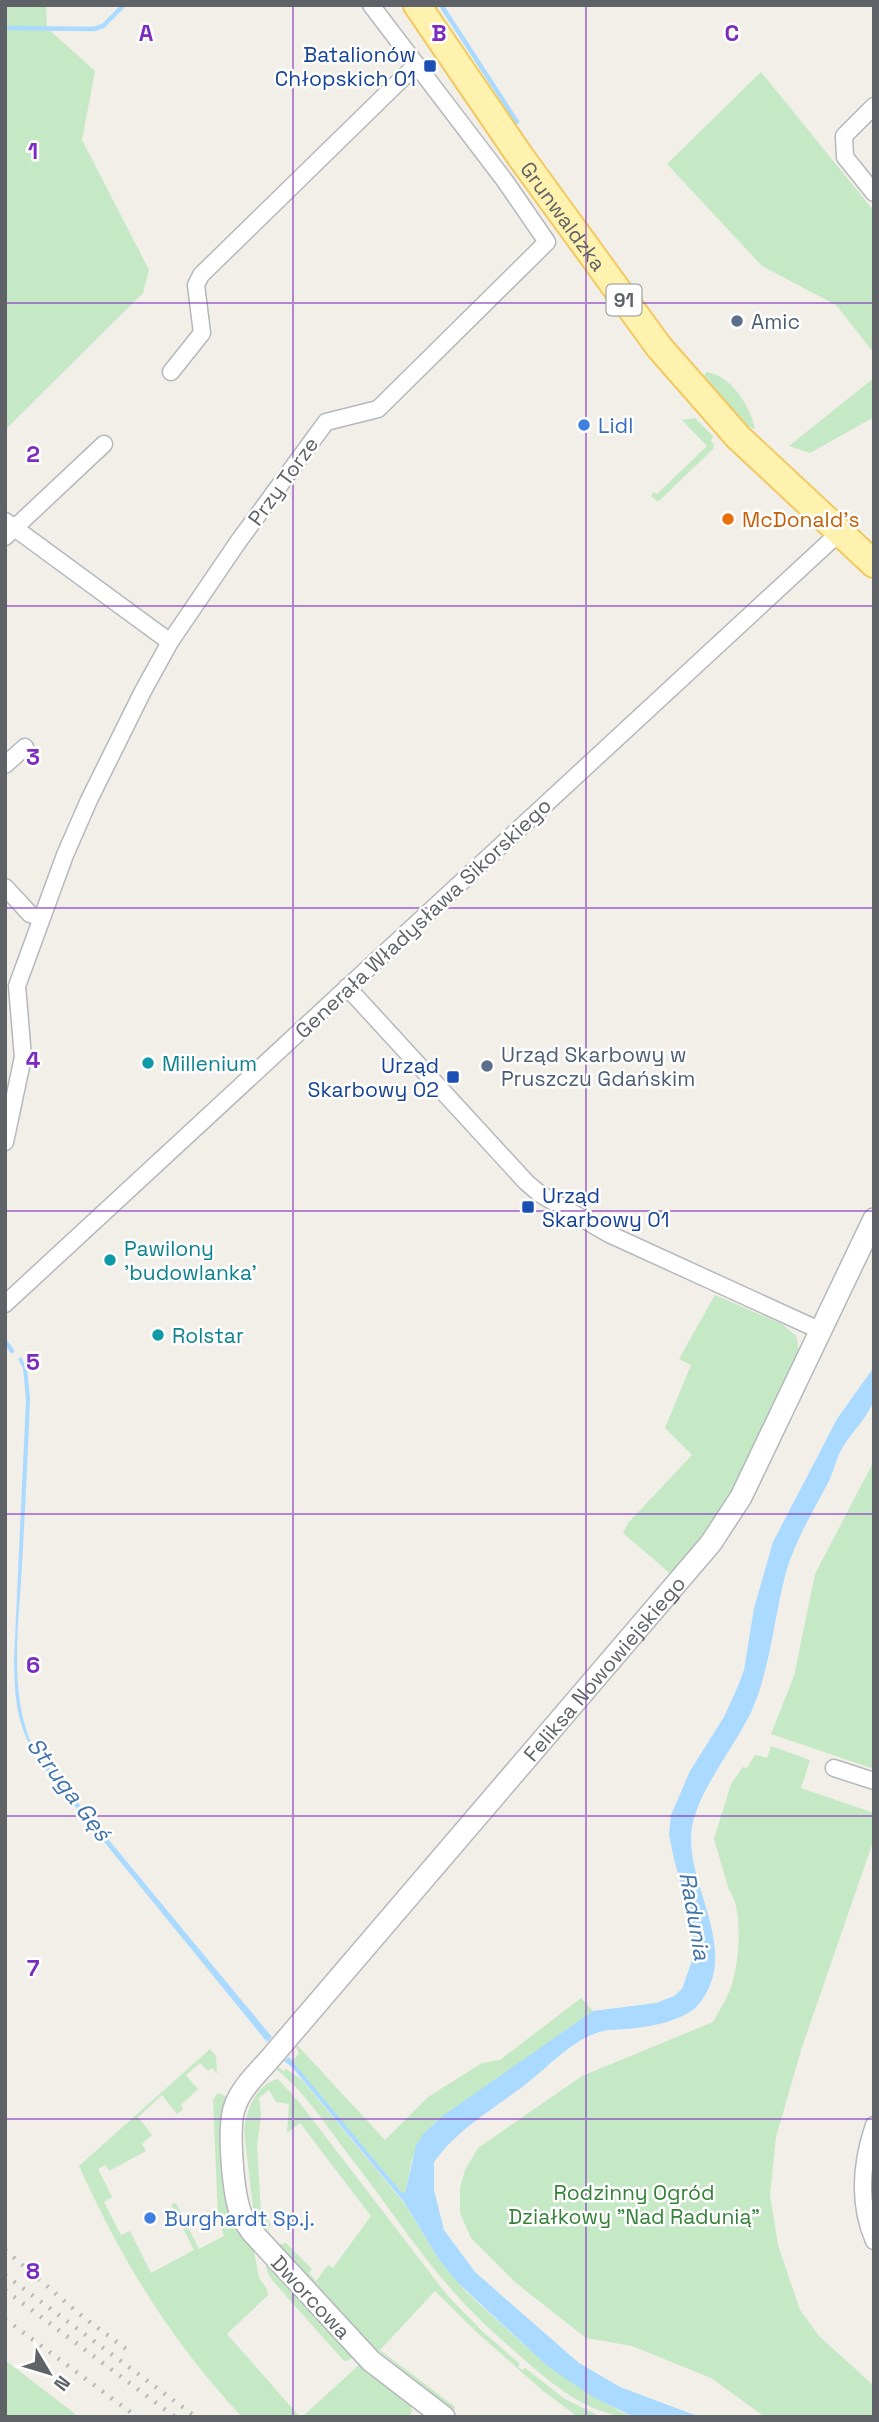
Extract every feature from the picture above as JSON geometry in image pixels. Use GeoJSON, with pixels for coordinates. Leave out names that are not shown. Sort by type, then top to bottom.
{"type":"FeatureCollection","features":[{"type":"Feature","properties":{"kind":"main road","name":"Grunwaldzka"},"geometry":{"type":"LineString","coordinates":[[417,5],[520,156],[659,347],[738,436],[874,564]]}},
{"type":"Feature","properties":{"kind":"street","name":"Grunwaldzka"},"geometry":{"type":"LineString","coordinates":[[372,5],[505,181],[547,242]]}},
{"type":"Feature","properties":{"kind":"street"},"geometry":{"type":"LineString","coordinates":[[171,372],[202,333],[196,285],[201,275],[416,65]]}},
{"type":"Feature","properties":{"kind":"street"},"geometry":{"type":"LineString","coordinates":[[874,106],[844,136],[845,157],[874,193]]}},
{"type":"Feature","properties":{"kind":"street","name":"Przy Torze"},"geometry":{"type":"LineString","coordinates":[[5,1142],[23,1057],[17,986],[41,918],[89,800],[170,642],[238,542],[326,422],[378,409],[547,242]]}},
{"type":"Feature","properties":{"kind":"street"},"geometry":{"type":"LineString","coordinates":[[104,444],[8,529],[170,642]]}},
{"type":"Feature","properties":{"kind":"street","name":"Generała Władysława Sikorskiego"},"geometry":{"type":"LineString","coordinates":[[5,1304],[839,532]]}},
{"type":"Feature","properties":{"kind":"street"},"geometry":{"type":"LineString","coordinates":[[5,765],[25,747]]}},
{"type":"Feature","properties":{"kind":"street"},"geometry":{"type":"LineString","coordinates":[[5,887],[30,914],[41,918]]}},
{"type":"Feature","properties":{"kind":"street"},"geometry":{"type":"LineString","coordinates":[[347,987],[540,1194],[609,1234],[819,1330]]}},
{"type":"Feature","properties":{"kind":"street","name":"Feliksa Nowowiejskiego"},"geometry":{"type":"LineString","coordinates":[[261,2070],[711,1543],[741,1497],[874,1219]]}},
{"type":"Feature","properties":{"kind":"street"},"geometry":{"type":"LineString","coordinates":[[834,1768],[874,1781]]}},
{"type":"Feature","properties":{"kind":"street","name":"Dworcowa"},"geometry":{"type":"LineString","coordinates":[[261,2070],[241,2094],[232,2116],[236,2196],[244,2221],[263,2246],[371,2361],[444,2417]]}},
{"type":"Feature","properties":{"kind":"street"},"geometry":{"type":"LineString","coordinates":[[874,2125],[864,2164],[862,2191],[874,2241]]}},
{"type":"Feature","properties":{"kind":"green space"},"geometry":{"type":"Polygon","coordinates":[[[5,5],[46,5],[47,28],[95,71],[82,140],[149,270],[143,293],[5,430],[5,5]]]}},
{"type":"Feature","properties":{"kind":"green space"},"geometry":{"type":"Polygon","coordinates":[[[761,72],[874,211],[874,353],[836,305],[762,266],[667,164],[761,72]]]}},
{"type":"Feature","properties":{"kind":"green space"},"geometry":{"type":"Polygon","coordinates":[[[706,372],[724,379],[738,393],[749,411],[755,429],[747,426],[704,377],[706,372]]]}},
{"type":"Feature","properties":{"kind":"green space"},"geometry":{"type":"Polygon","coordinates":[[[874,378],[874,417],[810,453],[789,446],[874,378]]]}},
{"type":"Feature","properties":{"kind":"green space"},"geometry":{"type":"Polygon","coordinates":[[[695,418],[713,436],[713,449],[657,501],[651,496],[654,492],[657,494],[707,446],[682,420],[695,418]]]}},
{"type":"Feature","properties":{"kind":"green space"},"geometry":{"type":"Polygon","coordinates":[[[715,1295],[782,1324],[797,1337],[799,1361],[740,1480],[707,1532],[672,1575],[623,1533],[628,1523],[692,1455],[665,1428],[691,1365],[679,1359],[715,1295]]]}},
{"type":"Feature","properties":{"kind":"green space"},"geometry":{"type":"Polygon","coordinates":[[[874,1461],[874,1769],[771,1734],[794,1676],[815,1574],[874,1461]]]}},
{"type":"Feature","properties":{"kind":"green space","name":"Rodzinny Ogród Działkowy \"Nad Radunią\""},"geometry":{"type":"Polygon","coordinates":[[[771,1746],[810,1760],[801,1788],[874,1813],[874,1839],[801,2050],[776,2137],[770,2195],[778,2245],[800,2310],[819,2336],[874,2386],[874,2417],[765,2417],[711,2378],[632,2346],[586,2338],[516,2283],[471,2238],[460,2213],[460,2188],[465,2170],[478,2148],[582,2076],[713,2022],[731,1987],[739,1937],[737,1910],[714,1839],[731,1784],[743,1767],[747,1768],[755,1755],[767,1758],[771,1746]]]}},
{"type":"Feature","properties":{"kind":"green space"},"geometry":{"type":"Polygon","coordinates":[[[581,1998],[593,2011],[433,2124],[412,2159],[405,2193],[401,2193],[291,2062],[299,2054],[296,2047],[298,2046],[385,2140],[428,2097],[482,2063],[500,2060],[581,1998]]]}},
{"type":"Feature","properties":{"kind":"green space"},"geometry":{"type":"Polygon","coordinates":[[[210,2049],[216,2056],[217,2074],[212,2068],[208,2071],[200,2063],[186,2075],[198,2089],[181,2105],[183,2109],[177,2114],[162,2095],[138,2117],[152,2135],[142,2144],[146,2151],[109,2171],[106,2165],[98,2169],[112,2197],[104,2202],[121,2235],[130,2231],[151,2273],[194,2250],[171,2205],[177,2205],[199,2249],[224,2236],[218,2217],[213,2100],[218,2093],[226,2096],[259,2278],[268,2295],[227,2334],[300,2417],[242,2417],[216,2388],[150,2299],[113,2235],[79,2166],[210,2049]]]}},
{"type":"Feature","properties":{"kind":"green space"},"geometry":{"type":"Polygon","coordinates":[[[278,2067],[302,2080],[404,2203],[438,2258],[465,2291],[546,2365],[619,2411],[634,2417],[604,2412],[563,2391],[478,2318],[438,2273],[316,2111],[276,2069],[278,2067]]]}},
{"type":"Feature","properties":{"kind":"green space"},"geometry":{"type":"Polygon","coordinates":[[[278,2079],[299,2102],[447,2295],[482,2331],[520,2364],[518,2367],[522,2370],[525,2368],[565,2399],[601,2417],[578,2417],[542,2390],[473,2329],[476,2326],[472,2328],[435,2291],[380,2350],[455,2407],[453,2410],[371,2345],[280,2248],[280,2244],[286,2243],[312,2269],[309,2273],[316,2281],[328,2265],[333,2268],[371,2216],[300,2123],[287,2133],[289,2104],[276,2102],[269,2090],[259,2098],[261,2115],[257,2146],[261,2212],[271,2225],[266,2231],[253,2208],[245,2122],[254,2098],[264,2086],[278,2079]]]}},
{"type":"Feature","properties":{"kind":"green space"},"geometry":{"type":"Polygon","coordinates":[[[264,2256],[356,2355],[344,2361],[272,2280],[264,2256]]]}},
{"type":"Feature","properties":{"kind":"green space"},"geometry":{"type":"Polygon","coordinates":[[[5,2360],[79,2417],[6,2417],[5,2360]]]}},
{"type":"Feature","properties":{"kind":"green space"},"geometry":{"type":"Polygon","coordinates":[[[360,2364],[411,2404],[412,2412],[408,2417],[302,2417],[360,2364]]]}},
{"type":"Feature","properties":{"kind":"water"},"geometry":{"type":"Polygon","coordinates":[[[21,1357],[27,1368],[30,1398],[17,1660],[21,1709],[27,1731],[36,1752],[272,2037],[267,2042],[48,1773],[24,1733],[17,1707],[14,1660],[26,1400],[23,1368],[18,1359],[21,1357]]]}},
{"type":"Feature","properties":{"kind":"water","name":"Radunia"},"geometry":{"type":"Polygon","coordinates":[[[874,1367],[875,1391],[872,1404],[841,1451],[790,1560],[764,1676],[752,1710],[711,1780],[693,1822],[691,1844],[694,1867],[713,1938],[715,1961],[711,1983],[698,2005],[684,2015],[653,2025],[602,2031],[585,2038],[465,2129],[434,2162],[434,2190],[444,2230],[475,2272],[579,2363],[620,2387],[700,2417],[634,2417],[593,2397],[546,2365],[458,2283],[438,2258],[404,2202],[292,2067],[284,2061],[289,2057],[401,2192],[405,2193],[416,2146],[423,2134],[444,2115],[593,2011],[656,2003],[674,1996],[682,1989],[693,1958],[693,1930],[669,1835],[671,1815],[690,1771],[724,1717],[744,1670],[754,1608],[773,1542],[837,1419],[874,1367]]]}},
{"type":"Feature","properties":{"kind":"waterway"},"geometry":{"type":"LineString","coordinates":[[5,28],[94,29],[103,26],[124,5]]}},
{"type":"Feature","properties":{"kind":"waterway"},"geometry":{"type":"LineString","coordinates":[[441,5],[517,122]]}},
{"type":"Feature","properties":{"kind":"waterway","name":"Struga Gęś"},"geometry":{"type":"LineString","coordinates":[[5,1341],[12,1351]]}},
{"type":"Feature","properties":{"kind":"railway"},"geometry":{"type":"LineString","coordinates":[[5,2250],[83,2317],[133,2354]]}},
{"type":"Feature","properties":{"kind":"railway"},"geometry":{"type":"LineString","coordinates":[[5,2275],[196,2417]]}},
{"type":"Feature","properties":{"kind":"railway"},"geometry":{"type":"LineString","coordinates":[[5,2290],[175,2417]]}},
{"type":"Feature","properties":{"kind":"railway"},"geometry":{"type":"LineString","coordinates":[[5,2319],[137,2417]]}},
{"type":"Feature","properties":{"kind":"place","name":"Batalionów Chłopskich 01"},"geometry":{"type":"Point","coordinates":[430,66]}},
{"type":"Feature","properties":{"kind":"place","name":"Amic"},"geometry":{"type":"Point","coordinates":[737,321]}},
{"type":"Feature","properties":{"kind":"place","name":"Lidl"},"geometry":{"type":"Point","coordinates":[584,425]}},
{"type":"Feature","properties":{"kind":"place","name":"McDonald's"},"geometry":{"type":"Point","coordinates":[728,519]}},
{"type":"Feature","properties":{"kind":"place","name":"Millenium"},"geometry":{"type":"Point","coordinates":[148,1063]}},
{"type":"Feature","properties":{"kind":"place","name":"Urząd Skarbowy w Pruszczu Gdańskim"},"geometry":{"type":"Point","coordinates":[487,1066]}},
{"type":"Feature","properties":{"kind":"place","name":"Urząd Skarbowy 02"},"geometry":{"type":"Point","coordinates":[453,1077]}},
{"type":"Feature","properties":{"kind":"place","name":"Urząd Skarbowy 01"},"geometry":{"type":"Point","coordinates":[528,1207]}},
{"type":"Feature","properties":{"kind":"place","name":"Pawilony 'budowlanka'"},"geometry":{"type":"Point","coordinates":[110,1260]}},
{"type":"Feature","properties":{"kind":"place","name":"Rolstar"},"geometry":{"type":"Point","coordinates":[158,1335]}},
{"type":"Feature","properties":{"kind":"place","name":"Burghardt Sp.j."},"geometry":{"type":"Point","coordinates":[150,2218]}}]}
